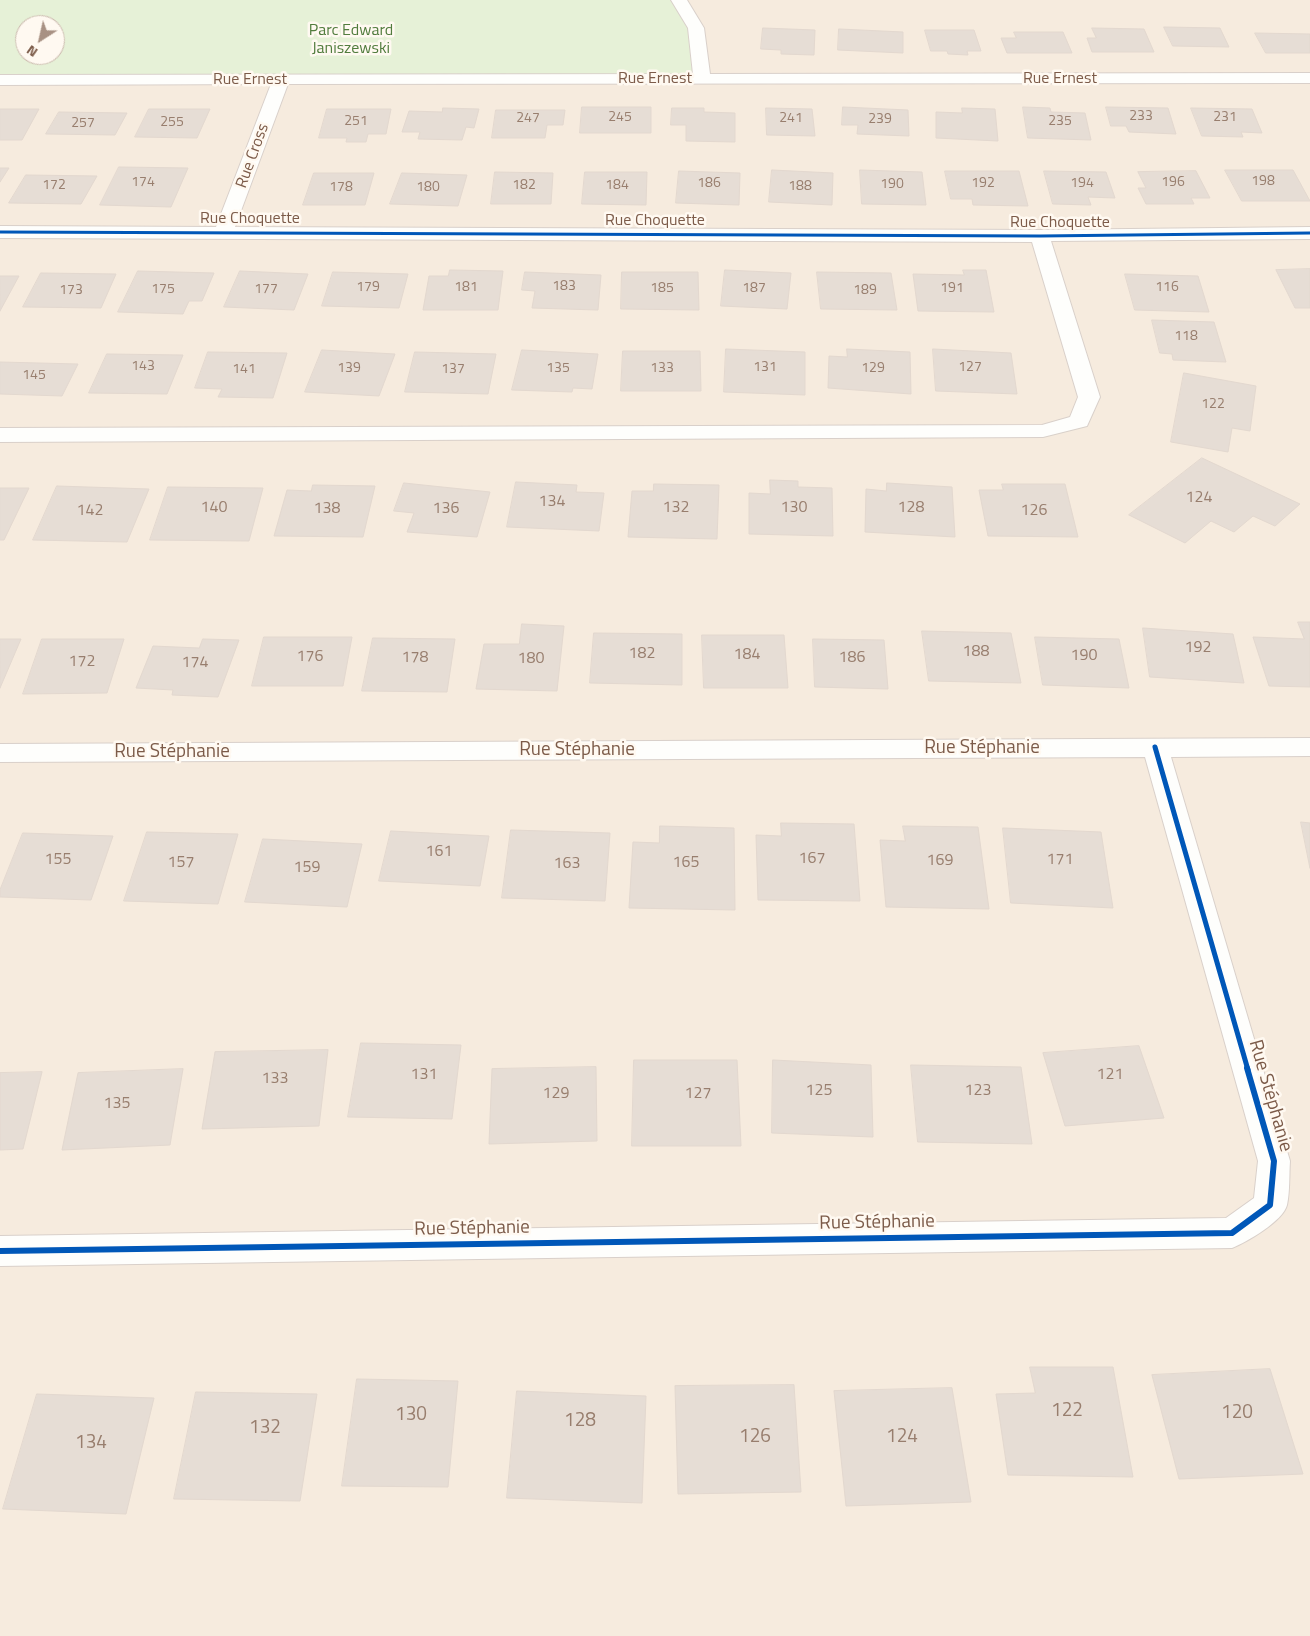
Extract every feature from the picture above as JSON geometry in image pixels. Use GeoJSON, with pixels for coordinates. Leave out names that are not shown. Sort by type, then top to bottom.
{"type":"FeatureCollection","features":[{"type":"Feature","properties":{"kind":"street"},"geometry":{"type":"LineString","coordinates":[[679,0],[696,28],[702,79]]}},
{"type":"Feature","properties":{"kind":"street"},"geometry":{"type":"LineString","coordinates":[[1305,78],[1310,95]]}},
{"type":"Feature","properties":{"kind":"street","name":"Rue Ernest"},"geometry":{"type":"LineString","coordinates":[[0,80],[1305,78]]}},
{"type":"Feature","properties":{"kind":"street","name":"Rue Cross"},"geometry":{"type":"LineString","coordinates":[[224,232],[281,80]]}},
{"type":"Feature","properties":{"kind":"street","name":"Rue Choquette"},"geometry":{"type":"LineString","coordinates":[[0,232],[1040,236],[1310,233]]}},
{"type":"Feature","properties":{"kind":"street","name":"Rue Choquette"},"geometry":{"type":"LineString","coordinates":[[0,435],[1043,431],[1079,421],[1090,397],[1040,236]]}},
{"type":"Feature","properties":{"kind":"street","name":"Rue Stéphanie"},"geometry":{"type":"LineString","coordinates":[[0,1251],[1232,1233],[1270,1205],[1274,1161],[1155,747]]}},
{"type":"Feature","properties":{"kind":"street","name":"Rue Stéphanie"},"geometry":{"type":"LineString","coordinates":[[0,753],[1310,747]]}},
{"type":"Feature","properties":{"kind":"shaded area"},"geometry":{"type":"Polygon","coordinates":[[[0,0],[1310,0],[1310,1636],[0,1636],[0,0]]]}},
{"type":"Feature","properties":{"kind":"green space","name":"Parc Edward Janiszewski"},"geometry":{"type":"Polygon","coordinates":[[[0,0],[679,0],[696,28],[702,79],[0,80],[0,0]]]}},
{"type":"Feature","properties":{"kind":"building"},"geometry":{"type":"Polygon","coordinates":[[[1164,27],[1220,28],[1229,47],[1173,46],[1164,27]]]}},
{"type":"Feature","properties":{"kind":"building"},"geometry":{"type":"Polygon","coordinates":[[[763,28],[815,30],[814,55],[781,54],[781,50],[761,49],[763,28]]]}},
{"type":"Feature","properties":{"kind":"building"},"geometry":{"type":"Polygon","coordinates":[[[1092,28],[1144,29],[1154,52],[1092,52],[1087,38],[1096,38],[1092,28]]]}},
{"type":"Feature","properties":{"kind":"building"},"geometry":{"type":"Polygon","coordinates":[[[839,29],[903,32],[903,53],[838,50],[839,29]]]}},
{"type":"Feature","properties":{"kind":"building"},"geometry":{"type":"Polygon","coordinates":[[[925,30],[974,30],[981,51],[967,51],[968,55],[948,54],[947,51],[931,51],[925,30]]]}},
{"type":"Feature","properties":{"kind":"building"},"geometry":{"type":"Polygon","coordinates":[[[1014,32],[1063,32],[1072,53],[1007,53],[1001,38],[1016,38],[1014,32]]]}},
{"type":"Feature","properties":{"kind":"building"},"geometry":{"type":"Polygon","coordinates":[[[1255,33],[1310,34],[1310,53],[1266,53],[1255,33]]]}},
{"type":"Feature","properties":{"kind":"building"},"geometry":{"type":"Polygon","coordinates":[[[582,107],[651,107],[651,133],[580,133],[582,107]]]}},
{"type":"Feature","properties":{"kind":"building"},"geometry":{"type":"Polygon","coordinates":[[[843,107],[908,110],[909,136],[857,134],[858,125],[842,125],[843,107]]]}},
{"type":"Feature","properties":{"kind":"building"},"geometry":{"type":"Polygon","coordinates":[[[1023,107],[1050,108],[1051,112],[1085,113],[1091,140],[1028,138],[1023,107]]]}},
{"type":"Feature","properties":{"kind":"building"},"geometry":{"type":"Polygon","coordinates":[[[1106,107],[1168,108],[1176,134],[1129,132],[1126,126],[1111,126],[1106,107]]]}},
{"type":"Feature","properties":{"kind":"building"},"geometry":{"type":"Polygon","coordinates":[[[443,108],[479,109],[474,128],[466,127],[462,140],[418,139],[420,132],[402,132],[409,111],[442,112],[443,108]]]}},
{"type":"Feature","properties":{"kind":"building"},"geometry":{"type":"Polygon","coordinates":[[[672,108],[704,108],[704,112],[735,113],[735,142],[686,141],[686,125],[671,125],[672,108]]]}},
{"type":"Feature","properties":{"kind":"building"},"geometry":{"type":"Polygon","coordinates":[[[766,108],[812,109],[815,136],[767,135],[766,108]]]}},
{"type":"Feature","properties":{"kind":"building"},"geometry":{"type":"Polygon","coordinates":[[[962,108],[995,109],[998,141],[936,138],[936,112],[962,113],[962,108]]]}},
{"type":"Feature","properties":{"kind":"building"},"geometry":{"type":"Polygon","coordinates":[[[1191,108],[1252,109],[1262,133],[1241,132],[1243,137],[1202,136],[1191,108]]]}},
{"type":"Feature","properties":{"kind":"building"},"geometry":{"type":"Polygon","coordinates":[[[0,109],[39,109],[22,140],[0,140],[0,109]]]}},
{"type":"Feature","properties":{"kind":"building"},"geometry":{"type":"Polygon","coordinates":[[[149,109],[210,109],[197,138],[135,137],[149,109]]]}},
{"type":"Feature","properties":{"kind":"building"},"geometry":{"type":"Polygon","coordinates":[[[327,109],[391,109],[386,134],[368,134],[366,142],[346,142],[347,138],[319,138],[327,109]]]}},
{"type":"Feature","properties":{"kind":"building"},"geometry":{"type":"Polygon","coordinates":[[[496,110],[565,110],[563,125],[547,125],[545,138],[492,138],[496,110]]]}},
{"type":"Feature","properties":{"kind":"building"},"geometry":{"type":"Polygon","coordinates":[[[59,112],[127,113],[115,135],[46,134],[59,112]]]}},
{"type":"Feature","properties":{"kind":"building"},"geometry":{"type":"Polygon","coordinates":[[[119,167],[188,168],[171,207],[100,205],[119,167]]]}},
{"type":"Feature","properties":{"kind":"building"},"geometry":{"type":"Polygon","coordinates":[[[0,168],[9,168],[0,182],[0,168]]]}},
{"type":"Feature","properties":{"kind":"building"},"geometry":{"type":"Polygon","coordinates":[[[772,170],[833,173],[832,205],[769,202],[772,170]]]}},
{"type":"Feature","properties":{"kind":"building"},"geometry":{"type":"Polygon","coordinates":[[[860,170],[922,172],[926,205],[862,204],[860,170]]]}},
{"type":"Feature","properties":{"kind":"building"},"geometry":{"type":"Polygon","coordinates":[[[1225,170],[1293,170],[1310,201],[1242,201],[1225,170]]]}},
{"type":"Feature","properties":{"kind":"building"},"geometry":{"type":"Polygon","coordinates":[[[679,171],[740,173],[739,205],[676,203],[679,171]]]}},
{"type":"Feature","properties":{"kind":"building"},"geometry":{"type":"Polygon","coordinates":[[[945,171],[1019,171],[1028,206],[973,205],[972,199],[951,199],[945,171]]]}},
{"type":"Feature","properties":{"kind":"building"},"geometry":{"type":"Polygon","coordinates":[[[1044,171],[1106,172],[1115,198],[1088,197],[1091,205],[1053,204],[1044,171]]]}},
{"type":"Feature","properties":{"kind":"building"},"geometry":{"type":"Polygon","coordinates":[[[1196,171],[1210,198],[1191,198],[1194,204],[1146,204],[1138,188],[1146,188],[1138,172],[1196,171]]]}},
{"type":"Feature","properties":{"kind":"building"},"geometry":{"type":"Polygon","coordinates":[[[495,172],[553,173],[551,204],[491,204],[495,172]]]}},
{"type":"Feature","properties":{"kind":"building"},"geometry":{"type":"Polygon","coordinates":[[[585,172],[647,172],[646,205],[582,204],[585,172]]]}},
{"type":"Feature","properties":{"kind":"building"},"geometry":{"type":"Polygon","coordinates":[[[314,173],[374,173],[365,205],[303,205],[314,173]]]}},
{"type":"Feature","properties":{"kind":"building"},"geometry":{"type":"Polygon","coordinates":[[[402,173],[467,175],[458,206],[390,204],[402,173]]]}},
{"type":"Feature","properties":{"kind":"building"},"geometry":{"type":"Polygon","coordinates":[[[26,175],[97,176],[81,204],[9,203],[26,175]]]}},
{"type":"Feature","properties":{"kind":"building"},"geometry":{"type":"Polygon","coordinates":[[[1310,269],[1310,308],[1295,308],[1276,270],[1310,269]]]}},
{"type":"Feature","properties":{"kind":"building"},"geometry":{"type":"Polygon","coordinates":[[[450,270],[503,271],[498,310],[423,310],[429,276],[448,276],[450,270]]]}},
{"type":"Feature","properties":{"kind":"building"},"geometry":{"type":"Polygon","coordinates":[[[725,270],[791,273],[787,309],[721,306],[725,270]]]}},
{"type":"Feature","properties":{"kind":"building"},"geometry":{"type":"Polygon","coordinates":[[[963,270],[986,270],[994,312],[918,311],[913,274],[964,275],[963,270]]]}},
{"type":"Feature","properties":{"kind":"building"},"geometry":{"type":"Polygon","coordinates":[[[138,271],[214,273],[202,301],[189,301],[183,314],[118,312],[138,271]]]}},
{"type":"Feature","properties":{"kind":"building"},"geometry":{"type":"Polygon","coordinates":[[[240,271],[308,274],[294,310],[224,307],[240,271]]]}},
{"type":"Feature","properties":{"kind":"building"},"geometry":{"type":"Polygon","coordinates":[[[333,272],[408,274],[399,308],[322,306],[333,272]]]}},
{"type":"Feature","properties":{"kind":"building"},"geometry":{"type":"Polygon","coordinates":[[[525,272],[601,275],[598,310],[532,308],[535,291],[522,290],[525,272]]]}},
{"type":"Feature","properties":{"kind":"building"},"geometry":{"type":"Polygon","coordinates":[[[622,272],[698,272],[699,310],[621,309],[622,272]]]}},
{"type":"Feature","properties":{"kind":"building"},"geometry":{"type":"Polygon","coordinates":[[[817,272],[891,273],[897,310],[821,309],[817,272]]]}},
{"type":"Feature","properties":{"kind":"building"},"geometry":{"type":"Polygon","coordinates":[[[41,273],[116,274],[101,308],[23,307],[41,273]]]}},
{"type":"Feature","properties":{"kind":"building"},"geometry":{"type":"Polygon","coordinates":[[[1125,274],[1198,276],[1209,312],[1135,310],[1125,274]]]}},
{"type":"Feature","properties":{"kind":"building"},"geometry":{"type":"Polygon","coordinates":[[[0,276],[19,276],[0,311],[0,276]]]}},
{"type":"Feature","properties":{"kind":"building"},"geometry":{"type":"Polygon","coordinates":[[[1152,320],[1214,322],[1226,362],[1173,360],[1172,354],[1160,353],[1152,320]]]}},
{"type":"Feature","properties":{"kind":"building"},"geometry":{"type":"Polygon","coordinates":[[[726,349],[805,352],[805,395],[724,392],[726,349]]]}},
{"type":"Feature","properties":{"kind":"building"},"geometry":{"type":"Polygon","coordinates":[[[847,349],[910,352],[911,394],[828,388],[829,356],[847,357],[847,349]]]}},
{"type":"Feature","properties":{"kind":"building"},"geometry":{"type":"Polygon","coordinates":[[[933,349],[1011,353],[1017,394],[936,391],[933,349]]]}},
{"type":"Feature","properties":{"kind":"building"},"geometry":{"type":"Polygon","coordinates":[[[322,350],[395,354],[379,396],[305,392],[322,350]]]}},
{"type":"Feature","properties":{"kind":"building"},"geometry":{"type":"Polygon","coordinates":[[[522,350],[598,354],[592,389],[573,388],[572,392],[512,390],[522,350]]]}},
{"type":"Feature","properties":{"kind":"building"},"geometry":{"type":"Polygon","coordinates":[[[623,351],[700,351],[701,391],[621,391],[623,351]]]}},
{"type":"Feature","properties":{"kind":"building"},"geometry":{"type":"Polygon","coordinates":[[[208,352],[287,353],[273,398],[218,397],[222,389],[195,388],[208,352]]]}},
{"type":"Feature","properties":{"kind":"building"},"geometry":{"type":"Polygon","coordinates":[[[415,352],[496,354],[488,394],[405,392],[415,352]]]}},
{"type":"Feature","properties":{"kind":"building"},"geometry":{"type":"Polygon","coordinates":[[[107,354],[183,355],[167,394],[89,393],[107,354]]]}},
{"type":"Feature","properties":{"kind":"building"},"geometry":{"type":"Polygon","coordinates":[[[0,362],[78,364],[62,396],[0,394],[0,362]]]}},
{"type":"Feature","properties":{"kind":"building"},"geometry":{"type":"Polygon","coordinates":[[[1184,373],[1256,386],[1250,431],[1232,428],[1228,452],[1171,442],[1184,373]]]}},
{"type":"Feature","properties":{"kind":"building"},"geometry":{"type":"Polygon","coordinates":[[[1202,458],[1300,504],[1275,526],[1253,516],[1234,532],[1211,521],[1185,543],[1129,515],[1202,458]]]}},
{"type":"Feature","properties":{"kind":"building"},"geometry":{"type":"Polygon","coordinates":[[[770,480],[798,481],[798,487],[832,488],[833,536],[749,534],[749,493],[770,494],[770,480]]]}},
{"type":"Feature","properties":{"kind":"building"},"geometry":{"type":"Polygon","coordinates":[[[516,482],[577,485],[576,492],[604,493],[599,531],[507,527],[516,482]]]}},
{"type":"Feature","properties":{"kind":"building"},"geometry":{"type":"Polygon","coordinates":[[[404,483],[490,492],[477,537],[407,532],[414,513],[394,511],[404,483]]]}},
{"type":"Feature","properties":{"kind":"building"},"geometry":{"type":"Polygon","coordinates":[[[887,483],[952,487],[955,537],[865,532],[866,489],[886,491],[887,483]]]}},
{"type":"Feature","properties":{"kind":"building"},"geometry":{"type":"Polygon","coordinates":[[[654,484],[719,485],[717,539],[628,537],[632,491],[653,491],[654,484]]]}},
{"type":"Feature","properties":{"kind":"building"},"geometry":{"type":"Polygon","coordinates":[[[1002,484],[1065,484],[1078,537],[988,536],[979,490],[1003,490],[1002,484]]]}},
{"type":"Feature","properties":{"kind":"building"},"geometry":{"type":"Polygon","coordinates":[[[313,485],[375,486],[363,537],[274,536],[287,490],[311,491],[313,485]]]}},
{"type":"Feature","properties":{"kind":"building"},"geometry":{"type":"Polygon","coordinates":[[[57,486],[149,489],[127,542],[33,540],[57,486]]]}},
{"type":"Feature","properties":{"kind":"building"},"geometry":{"type":"Polygon","coordinates":[[[168,487],[263,488],[249,541],[150,540],[168,487]]]}},
{"type":"Feature","properties":{"kind":"building"},"geometry":{"type":"Polygon","coordinates":[[[0,488],[29,488],[4,540],[0,540],[0,488]]]}},
{"type":"Feature","properties":{"kind":"building"},"geometry":{"type":"Polygon","coordinates":[[[1298,622],[1310,622],[1310,687],[1269,686],[1253,637],[1304,639],[1298,622]]]}},
{"type":"Feature","properties":{"kind":"building"},"geometry":{"type":"Polygon","coordinates":[[[522,624],[564,626],[557,691],[476,689],[484,644],[519,644],[522,624]]]}},
{"type":"Feature","properties":{"kind":"building"},"geometry":{"type":"Polygon","coordinates":[[[1143,628],[1233,634],[1244,683],[1150,677],[1143,628]]]}},
{"type":"Feature","properties":{"kind":"building"},"geometry":{"type":"Polygon","coordinates":[[[922,631],[1011,633],[1021,683],[929,681],[922,631]]]}},
{"type":"Feature","properties":{"kind":"building"},"geometry":{"type":"Polygon","coordinates":[[[594,633],[682,634],[682,685],[590,683],[594,633]]]}},
{"type":"Feature","properties":{"kind":"building"},"geometry":{"type":"Polygon","coordinates":[[[702,635],[784,635],[788,688],[704,688],[702,635]]]}},
{"type":"Feature","properties":{"kind":"building"},"geometry":{"type":"Polygon","coordinates":[[[264,637],[352,637],[343,686],[252,686],[264,637]]]}},
{"type":"Feature","properties":{"kind":"building"},"geometry":{"type":"Polygon","coordinates":[[[1035,637],[1119,639],[1129,688],[1043,685],[1035,637]]]}},
{"type":"Feature","properties":{"kind":"building"},"geometry":{"type":"Polygon","coordinates":[[[373,638],[455,639],[447,692],[362,691],[373,638]]]}},
{"type":"Feature","properties":{"kind":"building"},"geometry":{"type":"Polygon","coordinates":[[[0,639],[21,639],[0,688],[0,639]]]}},
{"type":"Feature","properties":{"kind":"building"},"geometry":{"type":"Polygon","coordinates":[[[42,639],[124,639],[107,693],[23,694],[42,639]]]}},
{"type":"Feature","properties":{"kind":"building"},"geometry":{"type":"Polygon","coordinates":[[[203,639],[239,640],[218,697],[172,695],[173,690],[136,688],[153,646],[199,648],[203,639]]]}},
{"type":"Feature","properties":{"kind":"building"},"geometry":{"type":"Polygon","coordinates":[[[813,639],[884,640],[888,689],[815,687],[813,639]]]}},
{"type":"Feature","properties":{"kind":"building"},"geometry":{"type":"Polygon","coordinates":[[[1301,822],[1310,823],[1310,868],[1301,822]]]}},
{"type":"Feature","properties":{"kind":"building"},"geometry":{"type":"Polygon","coordinates":[[[781,823],[854,824],[860,901],[758,900],[756,835],[781,836],[781,823]]]}},
{"type":"Feature","properties":{"kind":"building"},"geometry":{"type":"Polygon","coordinates":[[[660,826],[734,828],[735,910],[629,908],[633,842],[659,843],[660,826]]]}},
{"type":"Feature","properties":{"kind":"building"},"geometry":{"type":"Polygon","coordinates":[[[903,826],[978,827],[989,909],[886,907],[880,840],[905,841],[903,826]]]}},
{"type":"Feature","properties":{"kind":"building"},"geometry":{"type":"Polygon","coordinates":[[[1003,828],[1101,832],[1113,908],[1011,903],[1003,828]]]}},
{"type":"Feature","properties":{"kind":"building"},"geometry":{"type":"Polygon","coordinates":[[[511,830],[610,833],[605,901],[502,898],[511,830]]]}},
{"type":"Feature","properties":{"kind":"building"},"geometry":{"type":"Polygon","coordinates":[[[391,831],[489,836],[480,886],[379,881],[391,831]]]}},
{"type":"Feature","properties":{"kind":"building"},"geometry":{"type":"Polygon","coordinates":[[[147,832],[238,834],[218,904],[124,901],[147,832]]]}},
{"type":"Feature","properties":{"kind":"building"},"geometry":{"type":"Polygon","coordinates":[[[23,833],[113,836],[91,900],[0,897],[0,890],[23,833]]]}},
{"type":"Feature","properties":{"kind":"building"},"geometry":{"type":"Polygon","coordinates":[[[263,839],[362,844],[347,907],[245,902],[263,839]]]}},
{"type":"Feature","properties":{"kind":"building"},"geometry":{"type":"Polygon","coordinates":[[[361,1043],[461,1045],[452,1119],[348,1117],[361,1043]]]}},
{"type":"Feature","properties":{"kind":"building"},"geometry":{"type":"Polygon","coordinates":[[[1139,1046],[1164,1118],[1065,1126],[1043,1053],[1139,1046]]]}},
{"type":"Feature","properties":{"kind":"building"},"geometry":{"type":"Polygon","coordinates":[[[328,1050],[319,1126],[202,1129],[215,1052],[328,1050]]]}},
{"type":"Feature","properties":{"kind":"building"},"geometry":{"type":"Polygon","coordinates":[[[634,1060],[737,1060],[741,1146],[632,1146],[634,1060]]]}},
{"type":"Feature","properties":{"kind":"building"},"geometry":{"type":"Polygon","coordinates":[[[773,1060],[871,1065],[873,1137],[772,1133],[773,1060]]]}},
{"type":"Feature","properties":{"kind":"building"},"geometry":{"type":"Polygon","coordinates":[[[911,1065],[1021,1067],[1032,1144],[918,1142],[911,1065]]]}},
{"type":"Feature","properties":{"kind":"building"},"geometry":{"type":"Polygon","coordinates":[[[596,1067],[597,1141],[489,1144],[492,1069],[596,1067]]]}},
{"type":"Feature","properties":{"kind":"building"},"geometry":{"type":"Polygon","coordinates":[[[183,1069],[170,1145],[62,1150],[78,1073],[183,1069]]]}},
{"type":"Feature","properties":{"kind":"building"},"geometry":{"type":"Polygon","coordinates":[[[42,1072],[23,1149],[0,1150],[0,1073],[42,1072]]]}},
{"type":"Feature","properties":{"kind":"building"},"geometry":{"type":"Polygon","coordinates":[[[1030,1367],[1113,1367],[1133,1477],[1008,1475],[996,1394],[1035,1393],[1030,1367]]]}},
{"type":"Feature","properties":{"kind":"building"},"geometry":{"type":"Polygon","coordinates":[[[1270,1369],[1303,1474],[1179,1479],[1152,1375],[1270,1369]]]}},
{"type":"Feature","properties":{"kind":"building"},"geometry":{"type":"Polygon","coordinates":[[[357,1379],[458,1381],[448,1487],[342,1486],[357,1379]]]}},
{"type":"Feature","properties":{"kind":"building"},"geometry":{"type":"Polygon","coordinates":[[[794,1385],[801,1492],[678,1494],[675,1386],[794,1385]]]}},
{"type":"Feature","properties":{"kind":"building"},"geometry":{"type":"Polygon","coordinates":[[[952,1388],[971,1502],[846,1506],[834,1391],[952,1388]]]}},
{"type":"Feature","properties":{"kind":"building"},"geometry":{"type":"Polygon","coordinates":[[[517,1391],[646,1396],[642,1503],[507,1498],[517,1391]]]}},
{"type":"Feature","properties":{"kind":"building"},"geometry":{"type":"Polygon","coordinates":[[[196,1392],[317,1394],[300,1501],[174,1499],[196,1392]]]}},
{"type":"Feature","properties":{"kind":"building"},"geometry":{"type":"Polygon","coordinates":[[[37,1394],[154,1398],[126,1514],[3,1509],[37,1394]]]}},
{"type":"Feature","properties":{"kind":"cycle path"},"geometry":{"type":"LineString","coordinates":[[0,232],[1040,236],[1310,233]]}},
{"type":"Feature","properties":{"kind":"cycle path"},"geometry":{"type":"LineString","coordinates":[[0,1251],[1232,1233],[1270,1205],[1274,1161],[1155,747]]}}]}
